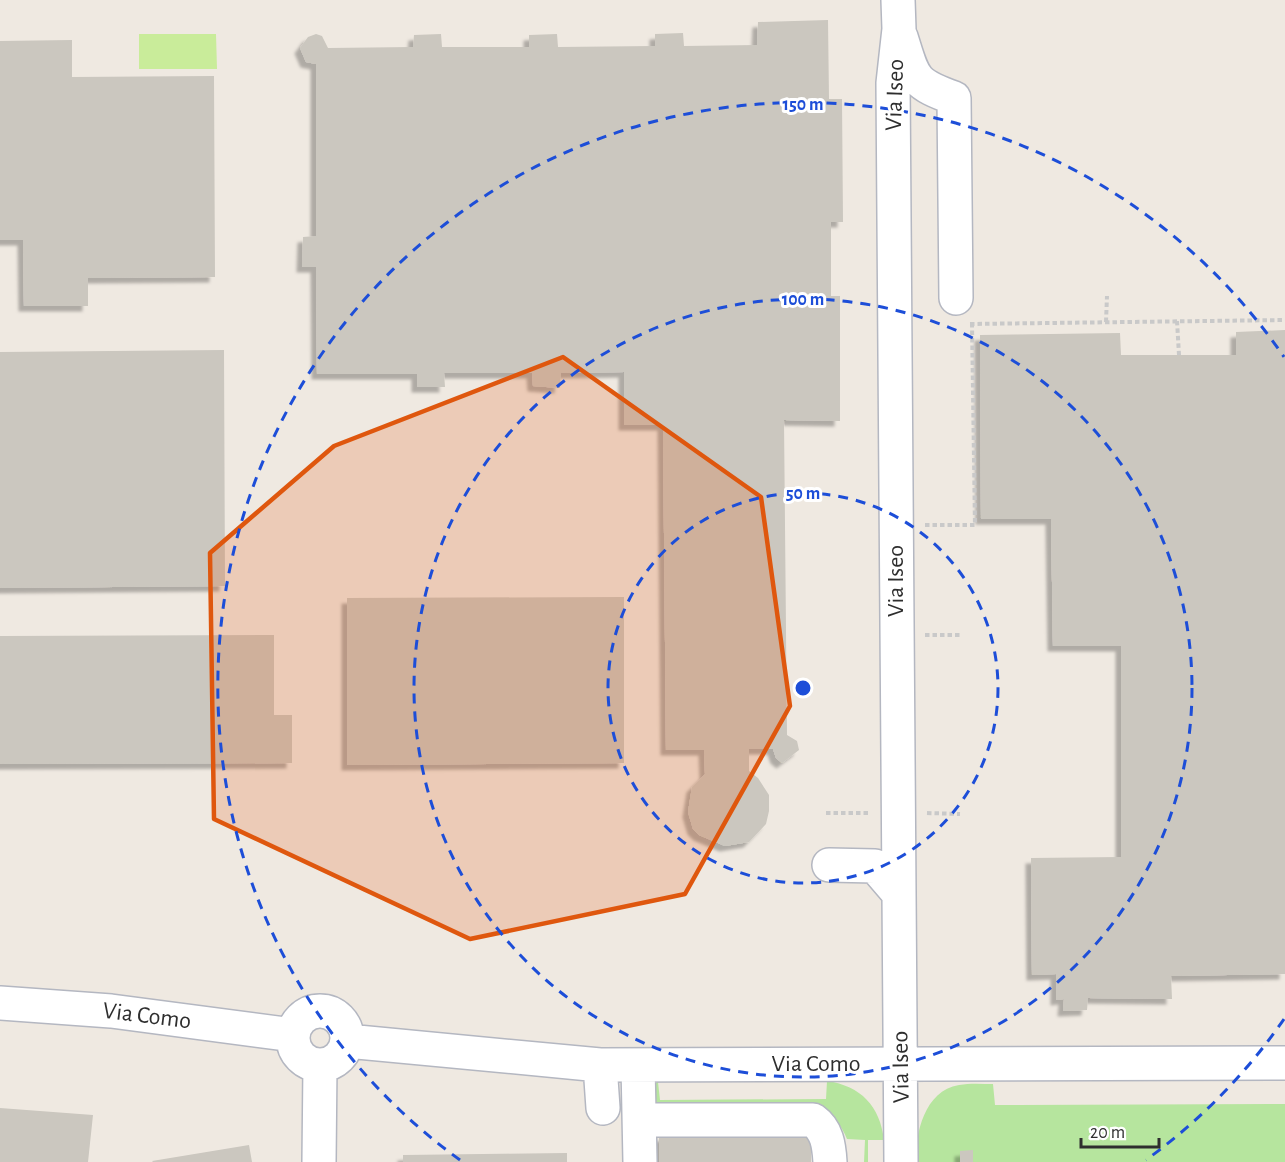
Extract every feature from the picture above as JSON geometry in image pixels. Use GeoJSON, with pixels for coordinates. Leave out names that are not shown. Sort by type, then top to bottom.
{"type":"FeatureCollection","features":[{"type":"Feature","properties":{"kind":"street"},"geometry":{"type":"LineString","coordinates":[[899,15],[913,72],[924,87],[954,98],[964,315]]}},
{"type":"Feature","properties":{"kind":"street","name":"Via Iseo"},"geometry":{"type":"LineString","coordinates":[[899,15],[892,83],[901,1162]]}},
{"type":"Feature","properties":{"kind":"street"},"geometry":{"type":"LineString","coordinates":[[829,865],[875,866],[899,894]]}},
{"type":"Feature","properties":{"kind":"street","name":"Via Como"},"geometry":{"type":"LineString","coordinates":[[0,1003],[111,1011],[293,1035]]}},
{"type":"Feature","properties":{"kind":"street"},"geometry":{"type":"LineString","coordinates":[[323,1011],[340,1020],[347,1032],[347,1041],[341,1056],[331,1063],[320,1065],[306,1062],[299,1055],[293,1035],[304,1016],[323,1011]]}},
{"type":"Feature","properties":{"kind":"street","name":"Via Como"},"geometry":{"type":"LineString","coordinates":[[347,1041],[600,1065],[1285,1063]]}},
{"type":"Feature","properties":{"kind":"street"},"geometry":{"type":"LineString","coordinates":[[319,1162],[320,1065]]}},
{"type":"Feature","properties":{"kind":"street"},"geometry":{"type":"LineString","coordinates":[[600,1065],[603,1108]]}},
{"type":"Feature","properties":{"kind":"street"},"geometry":{"type":"LineString","coordinates":[[639,1065],[640,1162]]}},
{"type":"Feature","properties":{"kind":"street"},"geometry":{"type":"LineString","coordinates":[[641,1120],[813,1120],[822,1126],[829,1145],[830,1162]]}},
{"type":"Feature","properties":{"kind":"path"},"geometry":{"type":"LineString","coordinates":[[1106,322],[1107,296]]}},
{"type":"Feature","properties":{"kind":"path"},"geometry":{"type":"LineString","coordinates":[[918,524],[975,525],[964,315],[1106,322],[1285,320]]}},
{"type":"Feature","properties":{"kind":"path"},"geometry":{"type":"LineString","coordinates":[[1177,321],[1179,355]]}},
{"type":"Feature","properties":{"kind":"path"},"geometry":{"type":"LineString","coordinates":[[919,635],[960,635]]}},
{"type":"Feature","properties":{"kind":"highlighted area"},"geometry":{"type":"Polygon","coordinates":[[[563,357],[761,497],[790,706],[685,894],[470,939],[214,819],[210,553],[334,446],[563,357]]]}},
{"type":"Feature","properties":{"kind":"green space"},"geometry":{"type":"Polygon","coordinates":[[[139,34],[216,34],[217,69],[139,69],[139,34]]]}},
{"type":"Feature","properties":{"kind":"green space"},"geometry":{"type":"Polygon","coordinates":[[[827,1081],[859,1093],[867,1100],[878,1117],[884,1140],[868,1140],[868,1162],[864,1162],[865,1140],[847,1139],[836,1122],[820,1110],[655,1111],[652,1085],[658,1082],[660,1100],[826,1099],[827,1081]]]}},
{"type":"Feature","properties":{"kind":"green space"},"geometry":{"type":"Polygon","coordinates":[[[993,1084],[995,1105],[1285,1104],[1285,1162],[915,1162],[920,1126],[930,1104],[938,1095],[959,1085],[993,1084]]]}},
{"type":"Feature","properties":{"kind":"building"},"geometry":{"type":"Polygon","coordinates":[[[828,20],[829,99],[842,99],[843,222],[831,222],[831,296],[840,296],[840,421],[784,420],[787,735],[797,741],[799,750],[782,763],[776,758],[773,749],[749,749],[749,771],[758,778],[769,795],[766,824],[749,842],[725,846],[699,835],[693,829],[688,812],[692,787],[705,774],[704,750],[666,750],[663,425],[624,425],[624,372],[561,373],[560,388],[533,386],[532,373],[444,373],[445,387],[417,387],[417,374],[317,374],[316,267],[302,267],[303,237],[316,236],[316,64],[306,62],[300,48],[308,37],[316,34],[322,36],[328,48],[413,47],[414,35],[441,34],[442,47],[529,47],[529,35],[557,34],[558,47],[655,46],[655,34],[683,33],[684,46],[757,45],[758,22],[828,20]]]}},
{"type":"Feature","properties":{"kind":"building"},"geometry":{"type":"Polygon","coordinates":[[[72,40],[72,77],[214,76],[215,277],[88,278],[88,306],[24,306],[23,240],[0,240],[0,41],[72,40]]]}},
{"type":"Feature","properties":{"kind":"building"},"geometry":{"type":"Polygon","coordinates":[[[1285,330],[1285,974],[1171,976],[1172,999],[1088,998],[1087,1010],[1063,1011],[1064,999],[1056,1000],[1056,974],[1032,975],[1031,858],[1121,857],[1121,646],[1053,646],[1051,519],[981,519],[980,335],[1120,333],[1121,355],[1236,355],[1236,332],[1285,330]]]}},
{"type":"Feature","properties":{"kind":"building"},"geometry":{"type":"Polygon","coordinates":[[[224,350],[225,586],[0,588],[0,352],[224,350]]]}},
{"type":"Feature","properties":{"kind":"building"},"geometry":{"type":"Polygon","coordinates":[[[624,597],[624,763],[347,765],[347,598],[624,597]]]}},
{"type":"Feature","properties":{"kind":"building"},"geometry":{"type":"Polygon","coordinates":[[[274,635],[274,715],[292,715],[292,763],[0,764],[0,636],[274,635]]]}},
{"type":"Feature","properties":{"kind":"building"},"geometry":{"type":"Polygon","coordinates":[[[0,1108],[93,1115],[88,1162],[0,1162],[0,1108]]]}},
{"type":"Feature","properties":{"kind":"building"},"geometry":{"type":"Polygon","coordinates":[[[811,1135],[811,1162],[659,1162],[659,1136],[811,1135]]]}},
{"type":"Feature","properties":{"kind":"building"},"geometry":{"type":"Polygon","coordinates":[[[249,1145],[252,1162],[152,1161],[249,1145]]]}},
{"type":"Feature","properties":{"kind":"building"},"geometry":{"type":"Polygon","coordinates":[[[973,1150],[973,1162],[960,1162],[960,1151],[973,1150]]]}},
{"type":"Feature","properties":{"kind":"building"},"geometry":{"type":"Polygon","coordinates":[[[567,1153],[567,1162],[403,1162],[403,1155],[567,1153]]]}}]}
